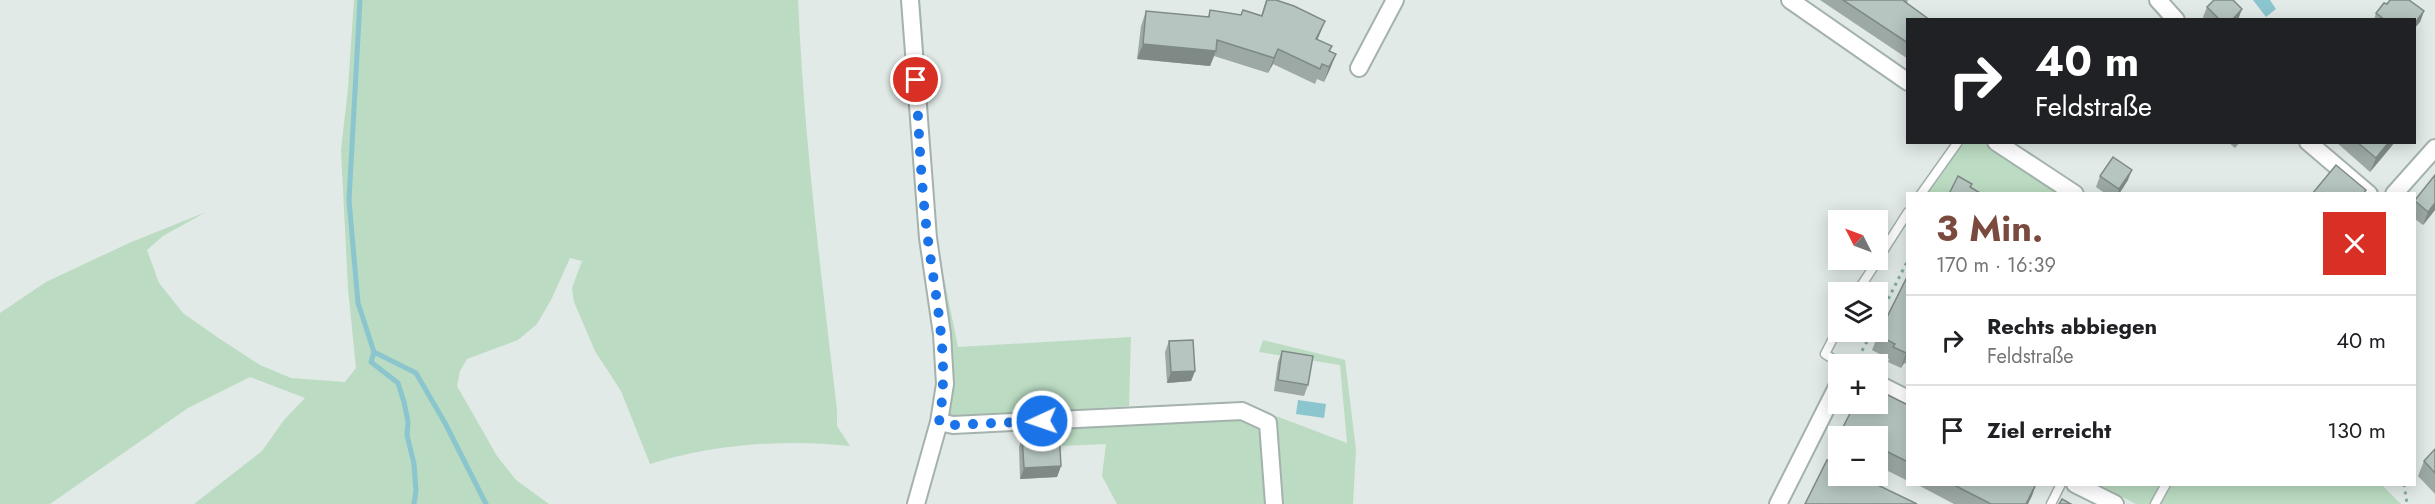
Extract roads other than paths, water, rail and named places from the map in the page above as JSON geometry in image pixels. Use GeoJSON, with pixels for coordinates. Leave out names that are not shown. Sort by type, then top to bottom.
{"type":"FeatureCollection","features":[{"type":"Feature","properties":{"kind":"street"},"geometry":{"type":"LineString","coordinates":[[910,0],[928,238],[944,359],[945,384],[939,422],[916,504]]}},
{"type":"Feature","properties":{"kind":"street"},"geometry":{"type":"LineString","coordinates":[[1359,68],[1395,0]]}},
{"type":"Feature","properties":{"kind":"street"},"geometry":{"type":"LineString","coordinates":[[1790,0],[1906,81]]}},
{"type":"Feature","properties":{"kind":"street"},"geometry":{"type":"LineString","coordinates":[[2158,0],[2174,18]]}},
{"type":"Feature","properties":{"kind":"street"},"geometry":{"type":"LineString","coordinates":[[1999,144],[2072,192]]}},
{"type":"Feature","properties":{"kind":"street"},"geometry":{"type":"LineString","coordinates":[[2310,144],[2367,192]]}},
{"type":"Feature","properties":{"kind":"street"},"geometry":{"type":"LineString","coordinates":[[2396,192],[2435,148]]}},
{"type":"Feature","properties":{"kind":"street"},"geometry":{"type":"LineString","coordinates":[[1888,389],[1906,398]]}},
{"type":"Feature","properties":{"kind":"street"},"geometry":{"type":"LineString","coordinates":[[1778,504],[1828,405]]}},
{"type":"Feature","properties":{"kind":"street"},"geometry":{"type":"LineString","coordinates":[[939,422],[953,425],[1242,411],[1268,423],[1274,504]]}},
{"type":"Feature","properties":{"kind":"street"},"geometry":{"type":"LineString","coordinates":[[2079,486],[2115,504]]}},
{"type":"Feature","properties":{"kind":"lane"},"geometry":{"type":"LineString","coordinates":[[1922,192],[1957,144]]}},
{"type":"Feature","properties":{"kind":"lane"},"geometry":{"type":"LineString","coordinates":[[1888,243],[1906,215]]}},
{"type":"Feature","properties":{"kind":"lane"},"geometry":{"type":"LineString","coordinates":[[1828,356],[1825,354],[1831,342]]}},
{"type":"Feature","properties":{"kind":"lane"},"geometry":{"type":"LineString","coordinates":[[2051,504],[2060,486]]}},
{"type":"Feature","properties":{"kind":"lane"},"geometry":{"type":"LineString","coordinates":[[2155,504],[2165,486]]}},
{"type":"Feature","properties":{"kind":"water"},"geometry":{"type":"Polygon","coordinates":[[[2253,0],[2270,0],[2276,9],[2266,17],[2253,0]]]}},
{"type":"Feature","properties":{"kind":"water"},"geometry":{"type":"Polygon","coordinates":[[[1298,400],[1326,404],[1324,418],[1296,414],[1298,400]]]}},
{"type":"Feature","properties":{"kind":"waterway"},"geometry":{"type":"LineString","coordinates":[[360,0],[349,200],[358,303],[374,352],[416,373],[445,423],[486,504]]}},
{"type":"Feature","properties":{"kind":"waterway"},"geometry":{"type":"LineString","coordinates":[[374,352],[371,362],[398,383],[404,402],[408,422],[407,435],[414,464],[416,491],[414,504]]}}]}
